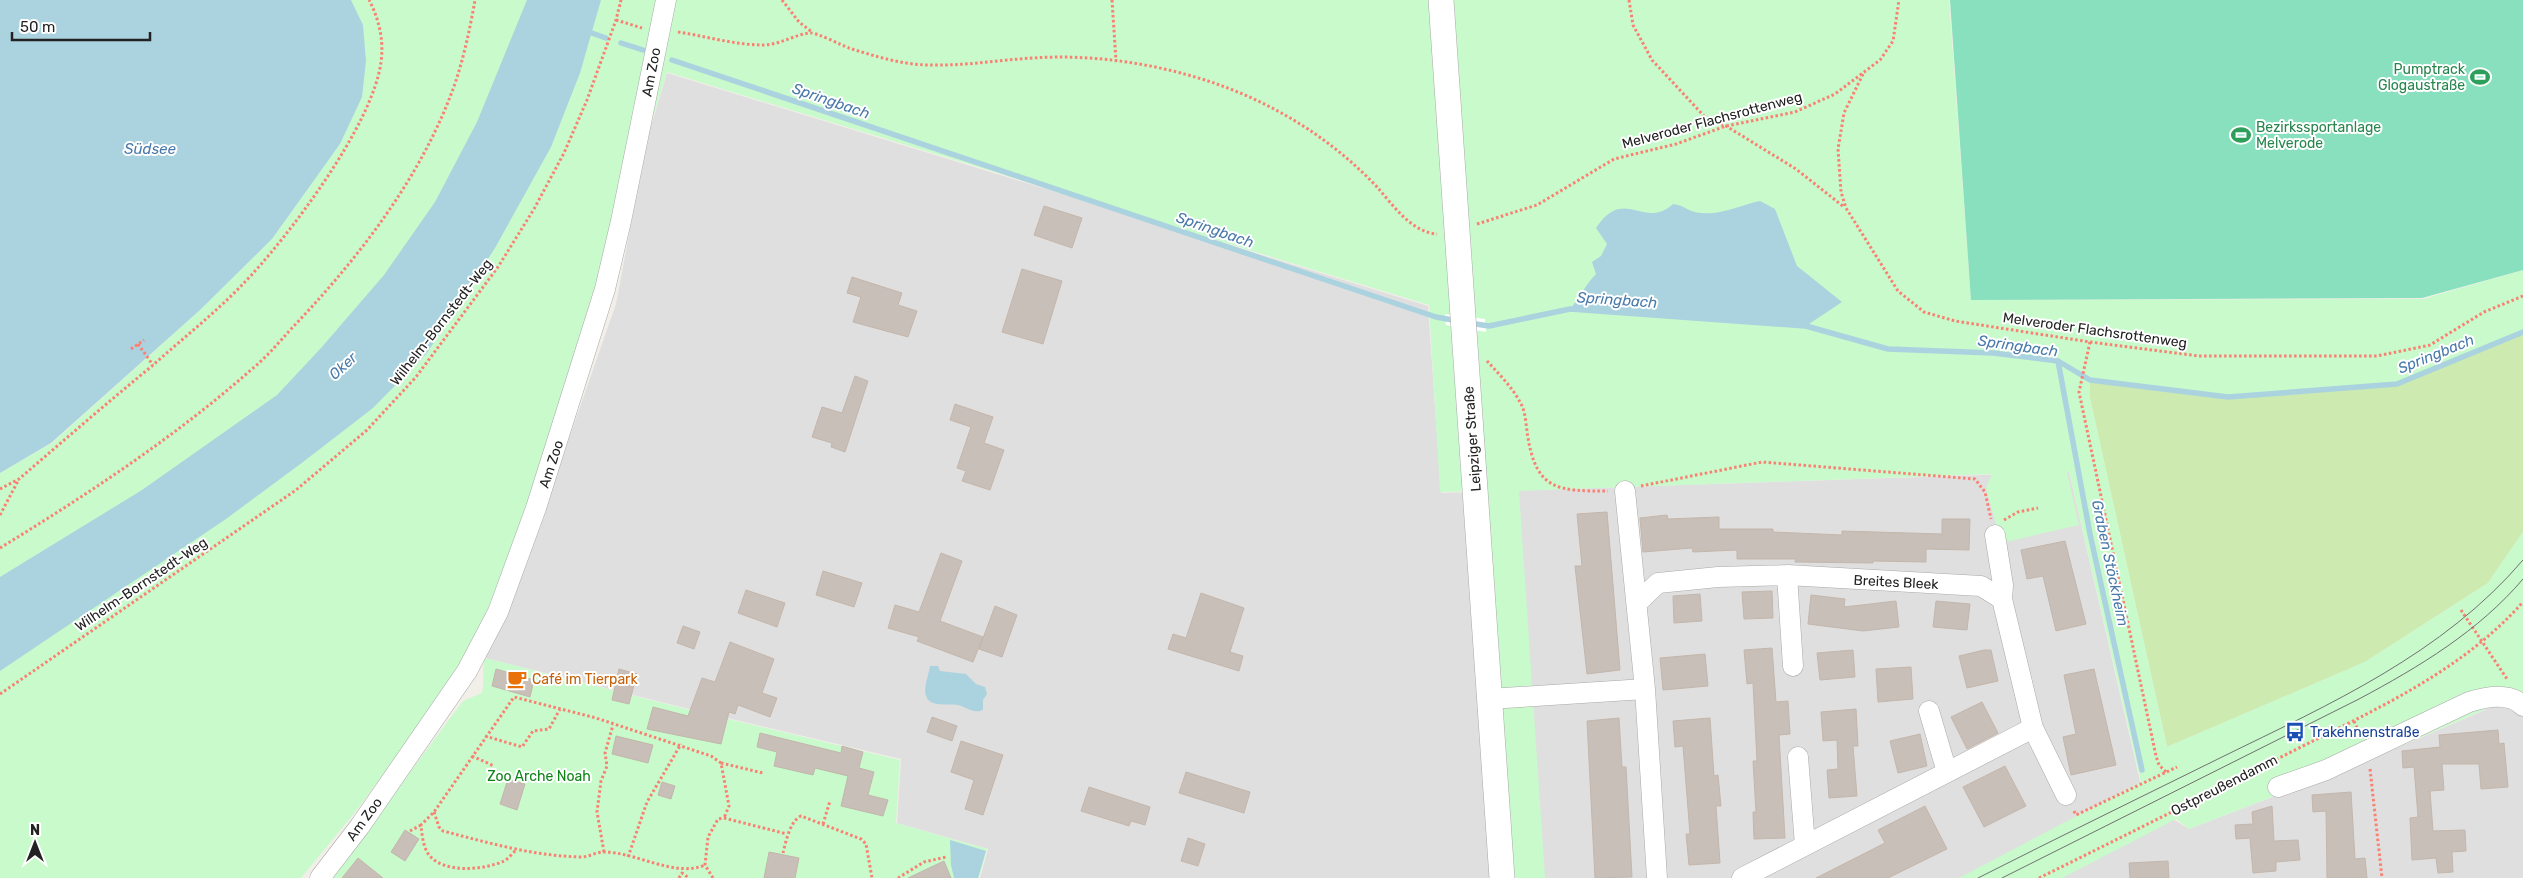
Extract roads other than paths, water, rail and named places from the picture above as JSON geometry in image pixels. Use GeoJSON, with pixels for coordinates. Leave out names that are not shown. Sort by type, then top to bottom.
{"type":"FeatureCollection","features":[{"type":"Feature","properties":{"kind":"street","name":"Am Zoo"},"geometry":{"type":"LineString","coordinates":[[320,878],[360,826],[467,671],[498,612],[536,508],[605,289],[621,221],[666,0]]}},
{"type":"Feature","properties":{"kind":"street","name":"Leipziger Straße"},"geometry":{"type":"LineString","coordinates":[[1440,0],[1455,230],[1469,336],[1502,878]]}},
{"type":"Feature","properties":{"kind":"street"},"geometry":{"type":"LineString","coordinates":[[1625,491],[1645,689],[1657,878]]}},
{"type":"Feature","properties":{"kind":"street"},"geometry":{"type":"LineString","coordinates":[[1994,531],[2003,585],[2002,599],[2033,728],[2066,795]]}},
{"type":"Feature","properties":{"kind":"street"},"geometry":{"type":"LineString","coordinates":[[1787,575],[1793,666]]}},
{"type":"Feature","properties":{"kind":"street","name":"Breites Bleek"},"geometry":{"type":"LineString","coordinates":[[1637,603],[1658,583],[1718,577],[1787,575],[1981,586],[2002,599]]}},
{"type":"Feature","properties":{"kind":"street"},"geometry":{"type":"LineString","coordinates":[[1490,699],[1645,689]]}},
{"type":"Feature","properties":{"kind":"street","name":"Ostpreußendamm"},"geometry":{"type":"LineString","coordinates":[[2278,787],[2326,770],[2469,702],[2487,697],[2505,698],[2522,705]]}},
{"type":"Feature","properties":{"kind":"street"},"geometry":{"type":"LineString","coordinates":[[1928,711],[1947,772]]}},
{"type":"Feature","properties":{"kind":"street"},"geometry":{"type":"LineString","coordinates":[[1742,878],[2033,728]]}},
{"type":"Feature","properties":{"kind":"street"},"geometry":{"type":"LineString","coordinates":[[1798,757],[1805,846]]}},
{"type":"Feature","properties":{"kind":"water","name":"Südsee"},"geometry":{"type":"Polygon","coordinates":[[[0,0],[351,0],[363,25],[366,61],[362,97],[340,144],[272,239],[200,310],[51,443],[0,473],[0,0]]]}},
{"type":"Feature","properties":{"kind":"water","name":"Oker"},"geometry":{"type":"Polygon","coordinates":[[[527,0],[601,0],[580,73],[551,147],[495,248],[427,353],[373,408],[303,462],[226,519],[0,671],[0,577],[142,490],[277,395],[321,348],[384,275],[435,202],[477,122],[527,0]]]}},
{"type":"Feature","properties":{"kind":"water"},"geometry":{"type":"Polygon","coordinates":[[[1760,201],[1775,209],[1797,266],[1842,302],[1806,326],[1570,309],[1596,274],[1592,262],[1601,256],[1607,244],[1596,228],[1606,216],[1616,210],[1625,209],[1652,213],[1662,211],[1673,204],[1698,213],[1710,213],[1760,201]]]}},
{"type":"Feature","properties":{"kind":"water"},"geometry":{"type":"Polygon","coordinates":[[[930,666],[938,666],[940,671],[966,674],[976,684],[985,687],[987,694],[983,700],[983,710],[973,711],[958,705],[936,704],[928,700],[925,689],[930,666]]]}},
{"type":"Feature","properties":{"kind":"water"},"geometry":{"type":"Polygon","coordinates":[[[950,840],[986,851],[978,878],[954,878],[951,865],[950,840]]]}},
{"type":"Feature","properties":{"kind":"waterway","name":"Springbach"},"geometry":{"type":"LineString","coordinates":[[586,31],[606,38]]}},
{"type":"Feature","properties":{"kind":"waterway","name":"Springbach"},"geometry":{"type":"LineString","coordinates":[[621,43],[643,50]]}},
{"type":"Feature","properties":{"kind":"waterway","name":"Springbach"},"geometry":{"type":"LineString","coordinates":[[672,60],[1436,317],[1458,321]]}},
{"type":"Feature","properties":{"kind":"waterway","name":"Springbach"},"geometry":{"type":"LineString","coordinates":[[1469,323],[1489,326],[1570,309],[1806,326],[1888,349],[1993,353],[2058,361],[2090,380],[2228,397],[2397,384],[2523,332]]}},
{"type":"Feature","properties":{"kind":"waterway","name":"Graben Stöckheim"},"geometry":{"type":"LineString","coordinates":[[2058,361],[2090,534],[2142,770]]}},
{"type":"Feature","properties":{"kind":"tram line"},"geometry":{"type":"LineString","coordinates":[[1978,878],[2303,717],[2383,674],[2421,650],[2457,623],[2492,593],[2523,560]]}},
{"type":"Feature","properties":{"kind":"tram line"},"geometry":{"type":"LineString","coordinates":[[2002,878],[2359,699],[2404,674],[2468,631],[2506,598],[2523,579]]}},
{"type":"Feature","properties":{"kind":"place","name":"Pumptrack Glogaustraße"},"geometry":{"type":"Point","coordinates":[2480,77]}},
{"type":"Feature","properties":{"kind":"place","name":"Bezirkssportanlage Melverode"},"geometry":{"type":"Point","coordinates":[2241,135]}},
{"type":"Feature","properties":{"kind":"place","name":"Café im Tierpark"},"geometry":{"type":"Point","coordinates":[517,679]}},
{"type":"Feature","properties":{"kind":"place","name":"Trakehnenstraße"},"geometry":{"type":"Point","coordinates":[2295,732]}},
{"type":"Feature","properties":{"kind":"park label","name":"Zoo Arche Noah"},"geometry":{"type":"Point","coordinates":[539,776]}}]}
